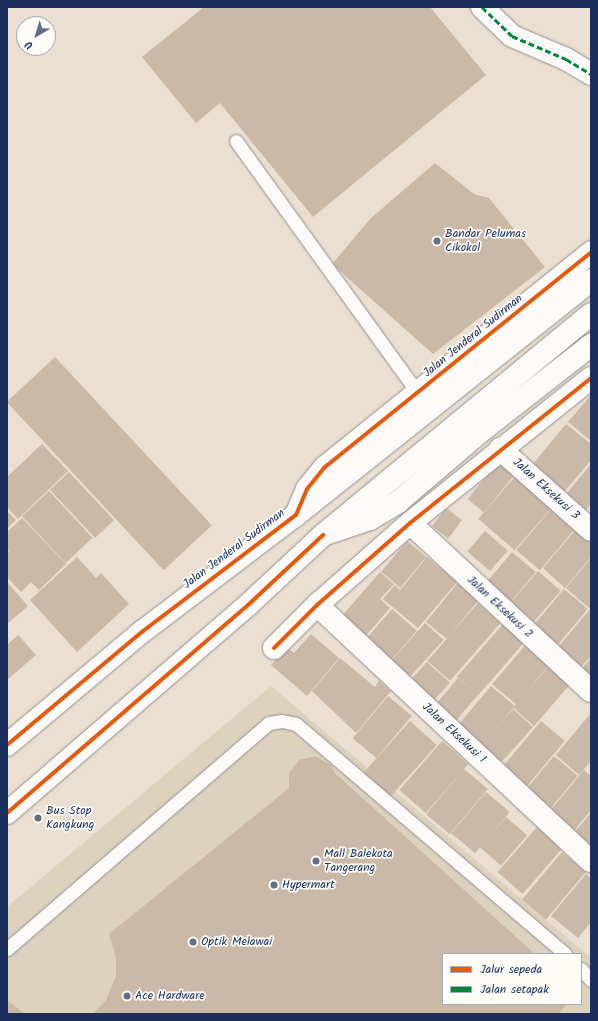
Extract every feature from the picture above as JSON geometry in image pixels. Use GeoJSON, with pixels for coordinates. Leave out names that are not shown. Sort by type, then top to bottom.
{"type":"FeatureCollection","features":[{"type":"Feature","properties":{"kind":"street"},"geometry":{"type":"LineString","coordinates":[[482,7],[512,36],[566,59],[591,74]]}},
{"type":"Feature","properties":{"kind":"street","name":"Jalan Jenderal Sudirman"},"geometry":{"type":"LineString","coordinates":[[296,515],[306,489],[324,467],[418,393],[591,252]]}},
{"type":"Feature","properties":{"kind":"street","name":"Jalan Jenderal Sudirman"},"geometry":{"type":"LineString","coordinates":[[7,745],[143,631],[296,515],[591,280]]}},
{"type":"Feature","properties":{"kind":"street"},"geometry":{"type":"LineString","coordinates":[[7,813],[248,605],[323,535],[591,314]]}},
{"type":"Feature","properties":{"kind":"street"},"geometry":{"type":"LineString","coordinates":[[323,535],[370,519],[398,502],[481,431],[591,345]]}},
{"type":"Feature","properties":{"kind":"street"},"geometry":{"type":"LineString","coordinates":[[274,648],[317,605],[410,523],[500,449],[591,378]]}},
{"type":"Feature","properties":{"kind":"street"},"geometry":{"type":"LineString","coordinates":[[537,387],[554,406]]}},
{"type":"Feature","properties":{"kind":"street","name":"Jalan Eksekusi 3"},"geometry":{"type":"LineString","coordinates":[[500,449],[591,530]]}},
{"type":"Feature","properties":{"kind":"street","name":"Jalan Eksekusi 2"},"geometry":{"type":"LineString","coordinates":[[410,523],[591,691]]}},
{"type":"Feature","properties":{"kind":"street","name":"Jalan Eksekusi 1"},"geometry":{"type":"LineString","coordinates":[[317,605],[591,861]]}},
{"type":"Feature","properties":{"kind":"lane"},"geometry":{"type":"LineString","coordinates":[[236,141],[418,393]]}},
{"type":"Feature","properties":{"kind":"lane"},"geometry":{"type":"LineString","coordinates":[[7,949],[269,723],[282,721],[296,724],[564,953]]}},
{"type":"Feature","properties":{"kind":"lane"},"geometry":{"type":"LineString","coordinates":[[582,970],[591,980]]}},
{"type":"Feature","properties":{"kind":"shaded area"},"geometry":{"type":"Polygon","coordinates":[[[271,686],[591,958],[591,1014],[7,1014],[7,907],[271,686]]]}},
{"type":"Feature","properties":{"kind":"building"},"geometry":{"type":"Polygon","coordinates":[[[204,7],[430,7],[486,75],[313,217],[220,103],[196,123],[142,57],[204,7]]]}},
{"type":"Feature","properties":{"kind":"building","name":"Bandar Pelumas Cikokol"},"geometry":{"type":"Polygon","coordinates":[[[435,163],[474,194],[489,198],[545,267],[433,354],[332,264],[371,218],[435,163]]]}},
{"type":"Feature","properties":{"kind":"building"},"geometry":{"type":"Polygon","coordinates":[[[55,357],[212,525],[164,570],[7,402],[55,357]]]}},
{"type":"Feature","properties":{"kind":"building"},"geometry":{"type":"Polygon","coordinates":[[[591,395],[591,441],[568,422],[591,395]]]}},
{"type":"Feature","properties":{"kind":"building"},"geometry":{"type":"Polygon","coordinates":[[[566,424],[591,444],[591,460],[560,497],[528,470],[566,424]]]}},
{"type":"Feature","properties":{"kind":"building"},"geometry":{"type":"Polygon","coordinates":[[[42,444],[68,471],[18,519],[7,507],[7,477],[42,444]]]}},
{"type":"Feature","properties":{"kind":"building"},"geometry":{"type":"Polygon","coordinates":[[[501,458],[517,471],[484,512],[468,499],[501,458]]]}},
{"type":"Feature","properties":{"kind":"building"},"geometry":{"type":"Polygon","coordinates":[[[591,464],[591,504],[582,515],[562,499],[591,464]]]}},
{"type":"Feature","properties":{"kind":"building"},"geometry":{"type":"Polygon","coordinates":[[[69,472],[114,520],[95,538],[50,490],[69,472]]]}},
{"type":"Feature","properties":{"kind":"building"},"geometry":{"type":"Polygon","coordinates":[[[519,472],[555,503],[515,550],[478,519],[519,472]]]}},
{"type":"Feature","properties":{"kind":"building"},"geometry":{"type":"Polygon","coordinates":[[[49,491],[93,538],[66,563],[22,516],[49,491]]]}},
{"type":"Feature","properties":{"kind":"building"},"geometry":{"type":"Polygon","coordinates":[[[446,508],[462,520],[448,538],[432,526],[446,508]]]}},
{"type":"Feature","properties":{"kind":"building"},"geometry":{"type":"Polygon","coordinates":[[[551,509],[575,529],[540,570],[516,550],[551,509]]]}},
{"type":"Feature","properties":{"kind":"building"},"geometry":{"type":"Polygon","coordinates":[[[7,511],[16,520],[7,529],[7,511]]]}},
{"type":"Feature","properties":{"kind":"building"},"geometry":{"type":"Polygon","coordinates":[[[22,518],[66,564],[39,590],[31,582],[21,592],[7,577],[7,554],[9,551],[7,549],[7,532],[22,518]]]}},
{"type":"Feature","properties":{"kind":"building"},"geometry":{"type":"Polygon","coordinates":[[[578,527],[591,538],[591,557],[565,588],[543,568],[578,527]]]}},
{"type":"Feature","properties":{"kind":"building"},"geometry":{"type":"Polygon","coordinates":[[[485,531],[508,551],[490,571],[467,551],[485,531]]]}},
{"type":"Feature","properties":{"kind":"building"},"geometry":{"type":"Polygon","coordinates":[[[407,541],[426,557],[400,588],[381,572],[407,541]]]}},
{"type":"Feature","properties":{"kind":"building"},"geometry":{"type":"Polygon","coordinates":[[[512,552],[536,572],[507,606],[484,586],[512,552]]]}},
{"type":"Feature","properties":{"kind":"building"},"geometry":{"type":"Polygon","coordinates":[[[77,557],[96,578],[101,573],[129,604],[77,652],[30,600],[77,557]]]}},
{"type":"Feature","properties":{"kind":"building"},"geometry":{"type":"Polygon","coordinates":[[[427,557],[457,582],[418,628],[383,599],[395,585],[400,590],[427,557]]]}},
{"type":"Feature","properties":{"kind":"building"},"geometry":{"type":"Polygon","coordinates":[[[591,558],[591,607],[589,608],[566,588],[591,558]]]}},
{"type":"Feature","properties":{"kind":"building"},"geometry":{"type":"Polygon","coordinates":[[[538,571],[561,591],[529,627],[507,607],[538,571]]]}},
{"type":"Feature","properties":{"kind":"building"},"geometry":{"type":"Polygon","coordinates":[[[380,572],[394,584],[380,599],[390,608],[364,638],[341,617],[380,572]]]}},
{"type":"Feature","properties":{"kind":"building"},"geometry":{"type":"Polygon","coordinates":[[[460,580],[481,597],[447,639],[426,622],[460,580]]]}},
{"type":"Feature","properties":{"kind":"building"},"geometry":{"type":"Polygon","coordinates":[[[7,582],[28,606],[7,624],[7,582]]]}},
{"type":"Feature","properties":{"kind":"building"},"geometry":{"type":"Polygon","coordinates":[[[564,589],[588,609],[555,648],[531,628],[564,589]]]}},
{"type":"Feature","properties":{"kind":"building"},"geometry":{"type":"Polygon","coordinates":[[[478,603],[501,623],[450,681],[427,661],[478,603]]]}},
{"type":"Feature","properties":{"kind":"building"},"geometry":{"type":"Polygon","coordinates":[[[591,608],[591,656],[581,667],[558,647],[591,608]]]}},
{"type":"Feature","properties":{"kind":"building"},"geometry":{"type":"Polygon","coordinates":[[[392,609],[417,631],[391,661],[366,639],[392,609]]]}},
{"type":"Feature","properties":{"kind":"building"},"geometry":{"type":"Polygon","coordinates":[[[425,623],[444,640],[407,680],[389,663],[425,623]]]}},
{"type":"Feature","properties":{"kind":"building"},"geometry":{"type":"Polygon","coordinates":[[[503,624],[524,642],[478,695],[457,677],[503,624]]]}},
{"type":"Feature","properties":{"kind":"building"},"geometry":{"type":"Polygon","coordinates":[[[311,634],[339,658],[307,696],[271,665],[286,647],[294,653],[311,634]]]}},
{"type":"Feature","properties":{"kind":"building"},"geometry":{"type":"Polygon","coordinates":[[[18,635],[36,655],[8,679],[7,645],[18,635]]]}},
{"type":"Feature","properties":{"kind":"building"},"geometry":{"type":"Polygon","coordinates":[[[527,643],[551,663],[516,704],[492,684],[527,643]]]}},
{"type":"Feature","properties":{"kind":"building"},"geometry":{"type":"Polygon","coordinates":[[[340,658],[375,687],[379,681],[391,691],[356,733],[312,691],[340,658]]]}},
{"type":"Feature","properties":{"kind":"building"},"geometry":{"type":"Polygon","coordinates":[[[591,658],[591,686],[577,674],[591,658]]]}},
{"type":"Feature","properties":{"kind":"building"},"geometry":{"type":"Polygon","coordinates":[[[427,662],[450,683],[433,702],[410,681],[427,662]]]}},
{"type":"Feature","properties":{"kind":"building"},"geometry":{"type":"Polygon","coordinates":[[[549,666],[570,684],[534,726],[513,708],[549,666]]]}},
{"type":"Feature","properties":{"kind":"building"},"geometry":{"type":"Polygon","coordinates":[[[458,678],[478,695],[453,724],[434,707],[458,678]]]}},
{"type":"Feature","properties":{"kind":"building"},"geometry":{"type":"Polygon","coordinates":[[[491,686],[515,706],[480,747],[456,727],[491,686]]]}},
{"type":"Feature","properties":{"kind":"building"},"geometry":{"type":"Polygon","coordinates":[[[388,696],[412,716],[376,758],[353,738],[388,696]]]}},
{"type":"Feature","properties":{"kind":"building"},"geometry":{"type":"Polygon","coordinates":[[[513,709],[533,727],[496,768],[476,750],[513,709]]]}},
{"type":"Feature","properties":{"kind":"building"},"geometry":{"type":"Polygon","coordinates":[[[591,713],[591,761],[579,775],[556,755],[591,713]]]}},
{"type":"Feature","properties":{"kind":"building"},"geometry":{"type":"Polygon","coordinates":[[[410,721],[437,745],[389,799],[362,775],[410,721]]]}},
{"type":"Feature","properties":{"kind":"building"},"geometry":{"type":"Polygon","coordinates":[[[541,721],[565,741],[524,789],[501,769],[541,721]]]}},
{"type":"Feature","properties":{"kind":"building"},"geometry":{"type":"Polygon","coordinates":[[[442,741],[468,764],[426,813],[399,790],[442,741]]]}},
{"type":"Feature","properties":{"kind":"building","name":"Mall Balekota Tangerang"},"geometry":{"type":"Polygon","coordinates":[[[315,756],[331,765],[335,773],[534,953],[442,953],[442,1005],[566,1005],[558,1014],[93,1014],[106,1000],[116,976],[116,957],[109,934],[289,788],[289,773],[299,760],[315,756]]]}},
{"type":"Feature","properties":{"kind":"building"},"geometry":{"type":"Polygon","coordinates":[[[554,756],[578,776],[547,813],[523,793],[554,756]]]}},
{"type":"Feature","properties":{"kind":"building"},"geometry":{"type":"Polygon","coordinates":[[[464,769],[488,789],[450,834],[426,814],[464,769]]]}},
{"type":"Feature","properties":{"kind":"building"},"geometry":{"type":"Polygon","coordinates":[[[584,770],[591,776],[591,810],[573,832],[549,812],[584,770]]]}},
{"type":"Feature","properties":{"kind":"building"},"geometry":{"type":"Polygon","coordinates":[[[486,792],[510,812],[475,853],[451,833],[486,792]]]}},
{"type":"Feature","properties":{"kind":"building"},"geometry":{"type":"Polygon","coordinates":[[[591,813],[591,853],[571,836],[591,813]]]}},
{"type":"Feature","properties":{"kind":"building"},"geometry":{"type":"Polygon","coordinates":[[[506,817],[527,835],[501,866],[480,847],[506,817]]]}},
{"type":"Feature","properties":{"kind":"building"},"geometry":{"type":"Polygon","coordinates":[[[537,827],[562,849],[523,894],[498,872],[537,827]]]}},
{"type":"Feature","properties":{"kind":"building"},"geometry":{"type":"Polygon","coordinates":[[[562,852],[586,872],[546,919],[522,899],[562,852]]]}},
{"type":"Feature","properties":{"kind":"building"},"geometry":{"type":"Polygon","coordinates":[[[586,874],[591,878],[591,922],[578,938],[551,916],[586,874]]]}},
{"type":"Feature","properties":{"kind":"building"},"geometry":{"type":"Polygon","coordinates":[[[10,1002],[25,1014],[7,1014],[7,1004],[10,1002]]]}},
{"type":"Feature","properties":{"kind":"marked path"},"geometry":{"type":"LineString","coordinates":[[482,7],[512,36],[566,59],[591,74]]}},
{"type":"Feature","properties":{"kind":"cycle path"},"geometry":{"type":"LineString","coordinates":[[7,745],[143,631],[296,515],[307,489],[325,467],[591,252]]}},
{"type":"Feature","properties":{"kind":"cycle path"},"geometry":{"type":"LineString","coordinates":[[274,648],[317,605],[410,523],[591,378]]}},
{"type":"Feature","properties":{"kind":"cycle path"},"geometry":{"type":"LineString","coordinates":[[7,813],[248,605],[323,535]]}},
{"type":"Feature","properties":{"kind":"place","name":"Bandar Pelumas Cikokol"},"geometry":{"type":"Point","coordinates":[437,241]}},
{"type":"Feature","properties":{"kind":"place","name":"Bus Stop Kangkung"},"geometry":{"type":"Point","coordinates":[38,818]}},
{"type":"Feature","properties":{"kind":"place","name":"Mall Balekota Tangerang"},"geometry":{"type":"Point","coordinates":[316,861]}},
{"type":"Feature","properties":{"kind":"place","name":"Hypermart"},"geometry":{"type":"Point","coordinates":[274,885]}},
{"type":"Feature","properties":{"kind":"place","name":"Optik Melawai"},"geometry":{"type":"Point","coordinates":[193,942]}},
{"type":"Feature","properties":{"kind":"place","name":"Ace Hardware"},"geometry":{"type":"Point","coordinates":[127,996]}}]}
